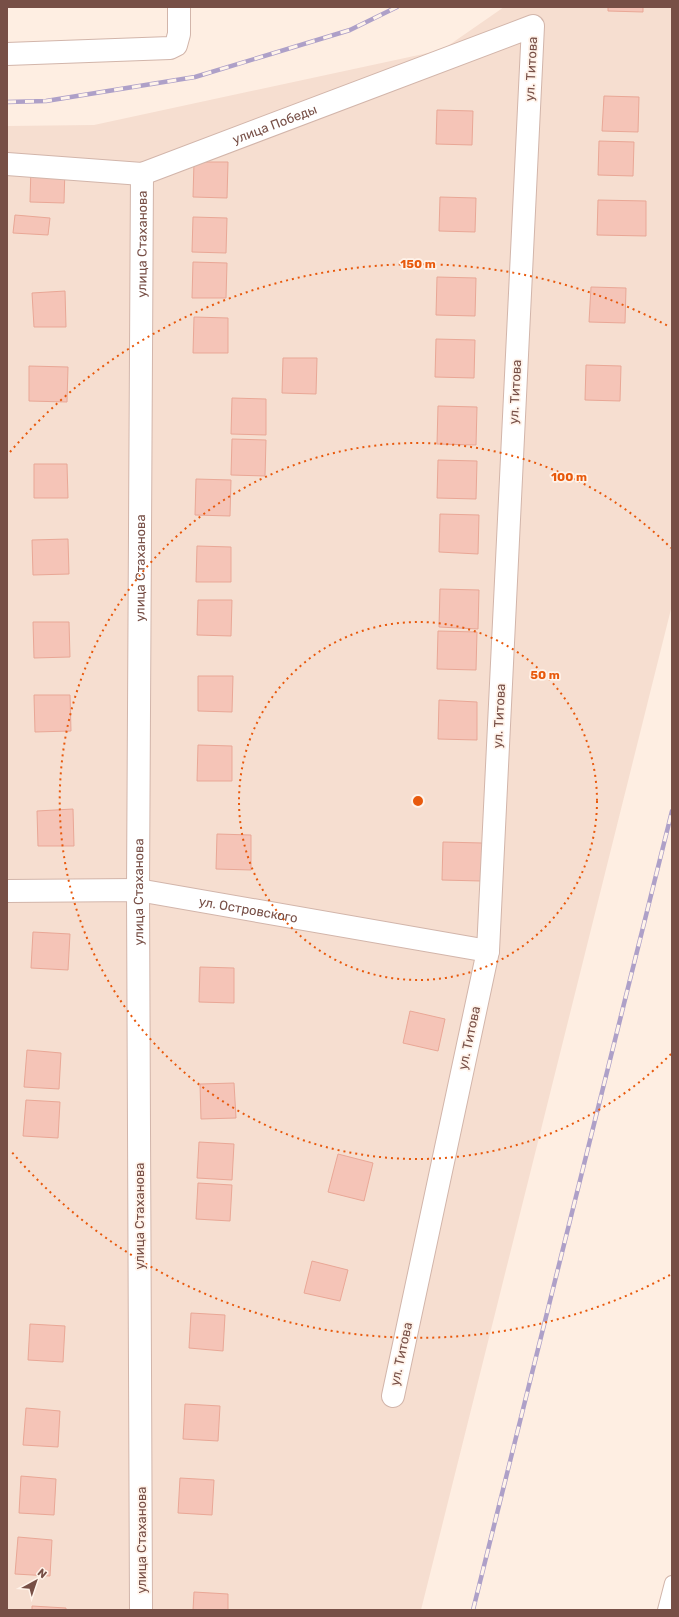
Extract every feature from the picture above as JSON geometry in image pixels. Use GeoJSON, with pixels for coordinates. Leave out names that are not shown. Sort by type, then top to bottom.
{"type":"FeatureCollection","features":[{"type":"Feature","properties":{"kind":"street"},"geometry":{"type":"LineString","coordinates":[[7,54],[170,48],[176,45],[179,39],[179,16]]}},
{"type":"Feature","properties":{"kind":"street","name":"улица Победы"},"geometry":{"type":"LineString","coordinates":[[7,164],[142,174],[533,26]]}},
{"type":"Feature","properties":{"kind":"street","name":"ул. Титова"},"geometry":{"type":"LineString","coordinates":[[392,1396],[488,951],[533,26]]}},
{"type":"Feature","properties":{"kind":"street","name":"улица Стаханова"},"geometry":{"type":"LineString","coordinates":[[141,1610],[138,890],[142,174]]}},
{"type":"Feature","properties":{"kind":"street","name":"ул. Островского"},"geometry":{"type":"LineString","coordinates":[[7,891],[138,890],[488,951]]}},
{"type":"Feature","properties":{"kind":"lane"},"geometry":{"type":"LineString","coordinates":[[665,1610],[672,1583]]}},
{"type":"Feature","properties":{"kind":"shaded area"},"geometry":{"type":"Polygon","coordinates":[[[504,7],[672,7],[672,605],[421,1610],[7,1610],[7,126],[94,125],[442,50],[504,7]]]}},
{"type":"Feature","properties":{"kind":"building"},"geometry":{"type":"Polygon","coordinates":[[[608,7],[643,7],[643,12],[608,11],[608,7]]]}},
{"type":"Feature","properties":{"kind":"building"},"geometry":{"type":"Polygon","coordinates":[[[604,96],[639,97],[638,132],[602,131],[604,96]]]}},
{"type":"Feature","properties":{"kind":"building"},"geometry":{"type":"Polygon","coordinates":[[[437,110],[473,111],[472,145],[436,144],[437,110]]]}},
{"type":"Feature","properties":{"kind":"building"},"geometry":{"type":"Polygon","coordinates":[[[599,141],[634,142],[633,176],[598,175],[599,141]]]}},
{"type":"Feature","properties":{"kind":"building"},"geometry":{"type":"Polygon","coordinates":[[[194,162],[228,162],[227,198],[193,197],[194,162]]]}},
{"type":"Feature","properties":{"kind":"building"},"geometry":{"type":"Polygon","coordinates":[[[31,166],[65,167],[64,203],[30,202],[31,166]]]}},
{"type":"Feature","properties":{"kind":"building"},"geometry":{"type":"Polygon","coordinates":[[[440,197],[476,198],[475,232],[439,231],[440,197]]]}},
{"type":"Feature","properties":{"kind":"building"},"geometry":{"type":"Polygon","coordinates":[[[598,200],[646,201],[646,236],[597,235],[598,200]]]}},
{"type":"Feature","properties":{"kind":"building"},"geometry":{"type":"Polygon","coordinates":[[[15,215],[50,218],[48,235],[13,233],[15,215]]]}},
{"type":"Feature","properties":{"kind":"building"},"geometry":{"type":"Polygon","coordinates":[[[193,217],[227,218],[226,253],[192,252],[193,217]]]}},
{"type":"Feature","properties":{"kind":"building"},"geometry":{"type":"Polygon","coordinates":[[[193,262],[227,263],[226,298],[192,298],[193,262]]]}},
{"type":"Feature","properties":{"kind":"building"},"geometry":{"type":"Polygon","coordinates":[[[437,277],[476,278],[475,316],[436,315],[437,277]]]}},
{"type":"Feature","properties":{"kind":"building"},"geometry":{"type":"Polygon","coordinates":[[[591,287],[626,288],[625,323],[589,322],[591,287]]]}},
{"type":"Feature","properties":{"kind":"building"},"geometry":{"type":"Polygon","coordinates":[[[65,291],[66,327],[34,327],[32,293],[65,291]]]}},
{"type":"Feature","properties":{"kind":"building"},"geometry":{"type":"Polygon","coordinates":[[[194,317],[228,318],[228,353],[193,353],[194,317]]]}},
{"type":"Feature","properties":{"kind":"building"},"geometry":{"type":"Polygon","coordinates":[[[436,339],[475,340],[474,378],[435,377],[436,339]]]}},
{"type":"Feature","properties":{"kind":"building"},"geometry":{"type":"Polygon","coordinates":[[[283,358],[317,358],[316,394],[282,393],[283,358]]]}},
{"type":"Feature","properties":{"kind":"building"},"geometry":{"type":"Polygon","coordinates":[[[586,365],[621,366],[620,401],[585,400],[586,365]]]}},
{"type":"Feature","properties":{"kind":"building"},"geometry":{"type":"Polygon","coordinates":[[[29,366],[68,367],[67,402],[29,401],[29,366]]]}},
{"type":"Feature","properties":{"kind":"building"},"geometry":{"type":"Polygon","coordinates":[[[232,398],[266,399],[266,435],[231,434],[232,398]]]}},
{"type":"Feature","properties":{"kind":"building"},"geometry":{"type":"Polygon","coordinates":[[[438,406],[477,407],[476,445],[437,444],[438,406]]]}},
{"type":"Feature","properties":{"kind":"building"},"geometry":{"type":"Polygon","coordinates":[[[232,439],[266,440],[265,476],[231,475],[232,439]]]}},
{"type":"Feature","properties":{"kind":"building"},"geometry":{"type":"Polygon","coordinates":[[[438,460],[477,461],[476,499],[437,498],[438,460]]]}},
{"type":"Feature","properties":{"kind":"building"},"geometry":{"type":"Polygon","coordinates":[[[34,464],[67,464],[68,498],[34,498],[34,464]]]}},
{"type":"Feature","properties":{"kind":"building"},"geometry":{"type":"Polygon","coordinates":[[[196,479],[231,480],[230,516],[195,515],[196,479]]]}},
{"type":"Feature","properties":{"kind":"building"},"geometry":{"type":"Polygon","coordinates":[[[440,514],[479,515],[478,554],[439,552],[440,514]]]}},
{"type":"Feature","properties":{"kind":"building"},"geometry":{"type":"Polygon","coordinates":[[[68,539],[69,574],[33,575],[32,540],[68,539]]]}},
{"type":"Feature","properties":{"kind":"building"},"geometry":{"type":"Polygon","coordinates":[[[197,546],[231,547],[231,582],[196,582],[197,546]]]}},
{"type":"Feature","properties":{"kind":"building"},"geometry":{"type":"Polygon","coordinates":[[[440,589],[479,590],[478,629],[439,627],[440,589]]]}},
{"type":"Feature","properties":{"kind":"building"},"geometry":{"type":"Polygon","coordinates":[[[198,600],[232,600],[231,636],[197,635],[198,600]]]}},
{"type":"Feature","properties":{"kind":"building"},"geometry":{"type":"Polygon","coordinates":[[[33,622],[69,622],[70,657],[34,658],[33,622]]]}},
{"type":"Feature","properties":{"kind":"building"},"geometry":{"type":"Polygon","coordinates":[[[438,631],[477,632],[476,670],[437,669],[438,631]]]}},
{"type":"Feature","properties":{"kind":"building"},"geometry":{"type":"Polygon","coordinates":[[[198,676],[233,676],[232,712],[198,711],[198,676]]]}},
{"type":"Feature","properties":{"kind":"building"},"geometry":{"type":"Polygon","coordinates":[[[34,695],[70,695],[71,731],[35,732],[34,695]]]}},
{"type":"Feature","properties":{"kind":"building"},"geometry":{"type":"Polygon","coordinates":[[[439,700],[477,702],[477,740],[438,739],[439,700]]]}},
{"type":"Feature","properties":{"kind":"building"},"geometry":{"type":"Polygon","coordinates":[[[198,745],[232,746],[232,781],[197,781],[198,745]]]}},
{"type":"Feature","properties":{"kind":"building"},"geometry":{"type":"Polygon","coordinates":[[[73,809],[74,846],[38,846],[37,811],[73,809]]]}},
{"type":"Feature","properties":{"kind":"building"},"geometry":{"type":"Polygon","coordinates":[[[217,834],[251,835],[251,870],[216,869],[217,834]]]}},
{"type":"Feature","properties":{"kind":"building"},"geometry":{"type":"Polygon","coordinates":[[[443,842],[482,843],[481,881],[442,880],[443,842]]]}},
{"type":"Feature","properties":{"kind":"building"},"geometry":{"type":"Polygon","coordinates":[[[33,932],[70,934],[68,970],[31,968],[33,932]]]}},
{"type":"Feature","properties":{"kind":"building"},"geometry":{"type":"Polygon","coordinates":[[[200,967],[234,968],[234,1003],[199,1002],[200,967]]]}},
{"type":"Feature","properties":{"kind":"building"},"geometry":{"type":"Polygon","coordinates":[[[410,1011],[445,1019],[438,1051],[403,1043],[410,1011]]]}},
{"type":"Feature","properties":{"kind":"building"},"geometry":{"type":"Polygon","coordinates":[[[27,1050],[61,1053],[59,1089],[24,1087],[27,1050]]]}},
{"type":"Feature","properties":{"kind":"building"},"geometry":{"type":"Polygon","coordinates":[[[234,1083],[236,1118],[201,1119],[200,1084],[234,1083]]]}},
{"type":"Feature","properties":{"kind":"building"},"geometry":{"type":"Polygon","coordinates":[[[26,1100],[60,1102],[58,1138],[23,1136],[26,1100]]]}},
{"type":"Feature","properties":{"kind":"building"},"geometry":{"type":"Polygon","coordinates":[[[199,1142],[234,1144],[232,1180],[197,1178],[199,1142]]]}},
{"type":"Feature","properties":{"kind":"building"},"geometry":{"type":"Polygon","coordinates":[[[338,1154],[373,1163],[364,1201],[328,1192],[338,1154]]]}},
{"type":"Feature","properties":{"kind":"building"},"geometry":{"type":"Polygon","coordinates":[[[198,1183],[232,1185],[230,1221],[196,1219],[198,1183]]]}},
{"type":"Feature","properties":{"kind":"building"},"geometry":{"type":"Polygon","coordinates":[[[312,1261],[348,1270],[340,1301],[304,1293],[312,1261]]]}},
{"type":"Feature","properties":{"kind":"building"},"geometry":{"type":"Polygon","coordinates":[[[191,1313],[225,1315],[223,1351],[189,1348],[191,1313]]]}},
{"type":"Feature","properties":{"kind":"building"},"geometry":{"type":"Polygon","coordinates":[[[30,1324],[65,1326],[63,1362],[28,1360],[30,1324]]]}},
{"type":"Feature","properties":{"kind":"building"},"geometry":{"type":"Polygon","coordinates":[[[185,1404],[220,1406],[218,1441],[183,1439],[185,1404]]]}},
{"type":"Feature","properties":{"kind":"building"},"geometry":{"type":"Polygon","coordinates":[[[26,1408],[60,1411],[58,1447],[23,1445],[26,1408]]]}},
{"type":"Feature","properties":{"kind":"building"},"geometry":{"type":"Polygon","coordinates":[[[21,1476],[56,1479],[54,1515],[19,1513],[21,1476]]]}},
{"type":"Feature","properties":{"kind":"building"},"geometry":{"type":"Polygon","coordinates":[[[180,1478],[214,1480],[212,1515],[178,1513],[180,1478]]]}},
{"type":"Feature","properties":{"kind":"building"},"geometry":{"type":"Polygon","coordinates":[[[18,1537],[52,1540],[50,1576],[15,1574],[18,1537]]]}},
{"type":"Feature","properties":{"kind":"building"},"geometry":{"type":"Polygon","coordinates":[[[194,1592],[228,1594],[228,1610],[193,1610],[194,1592]]]}},
{"type":"Feature","properties":{"kind":"building"},"geometry":{"type":"Polygon","coordinates":[[[32,1606],[66,1608],[66,1610],[32,1610],[32,1606]]]}},
{"type":"Feature","properties":{"kind":"railway"},"geometry":{"type":"LineString","coordinates":[[7,102],[46,101],[195,77],[350,30],[397,7]]}},
{"type":"Feature","properties":{"kind":"railway"},"geometry":{"type":"LineString","coordinates":[[473,1610],[672,811]]}}]}
